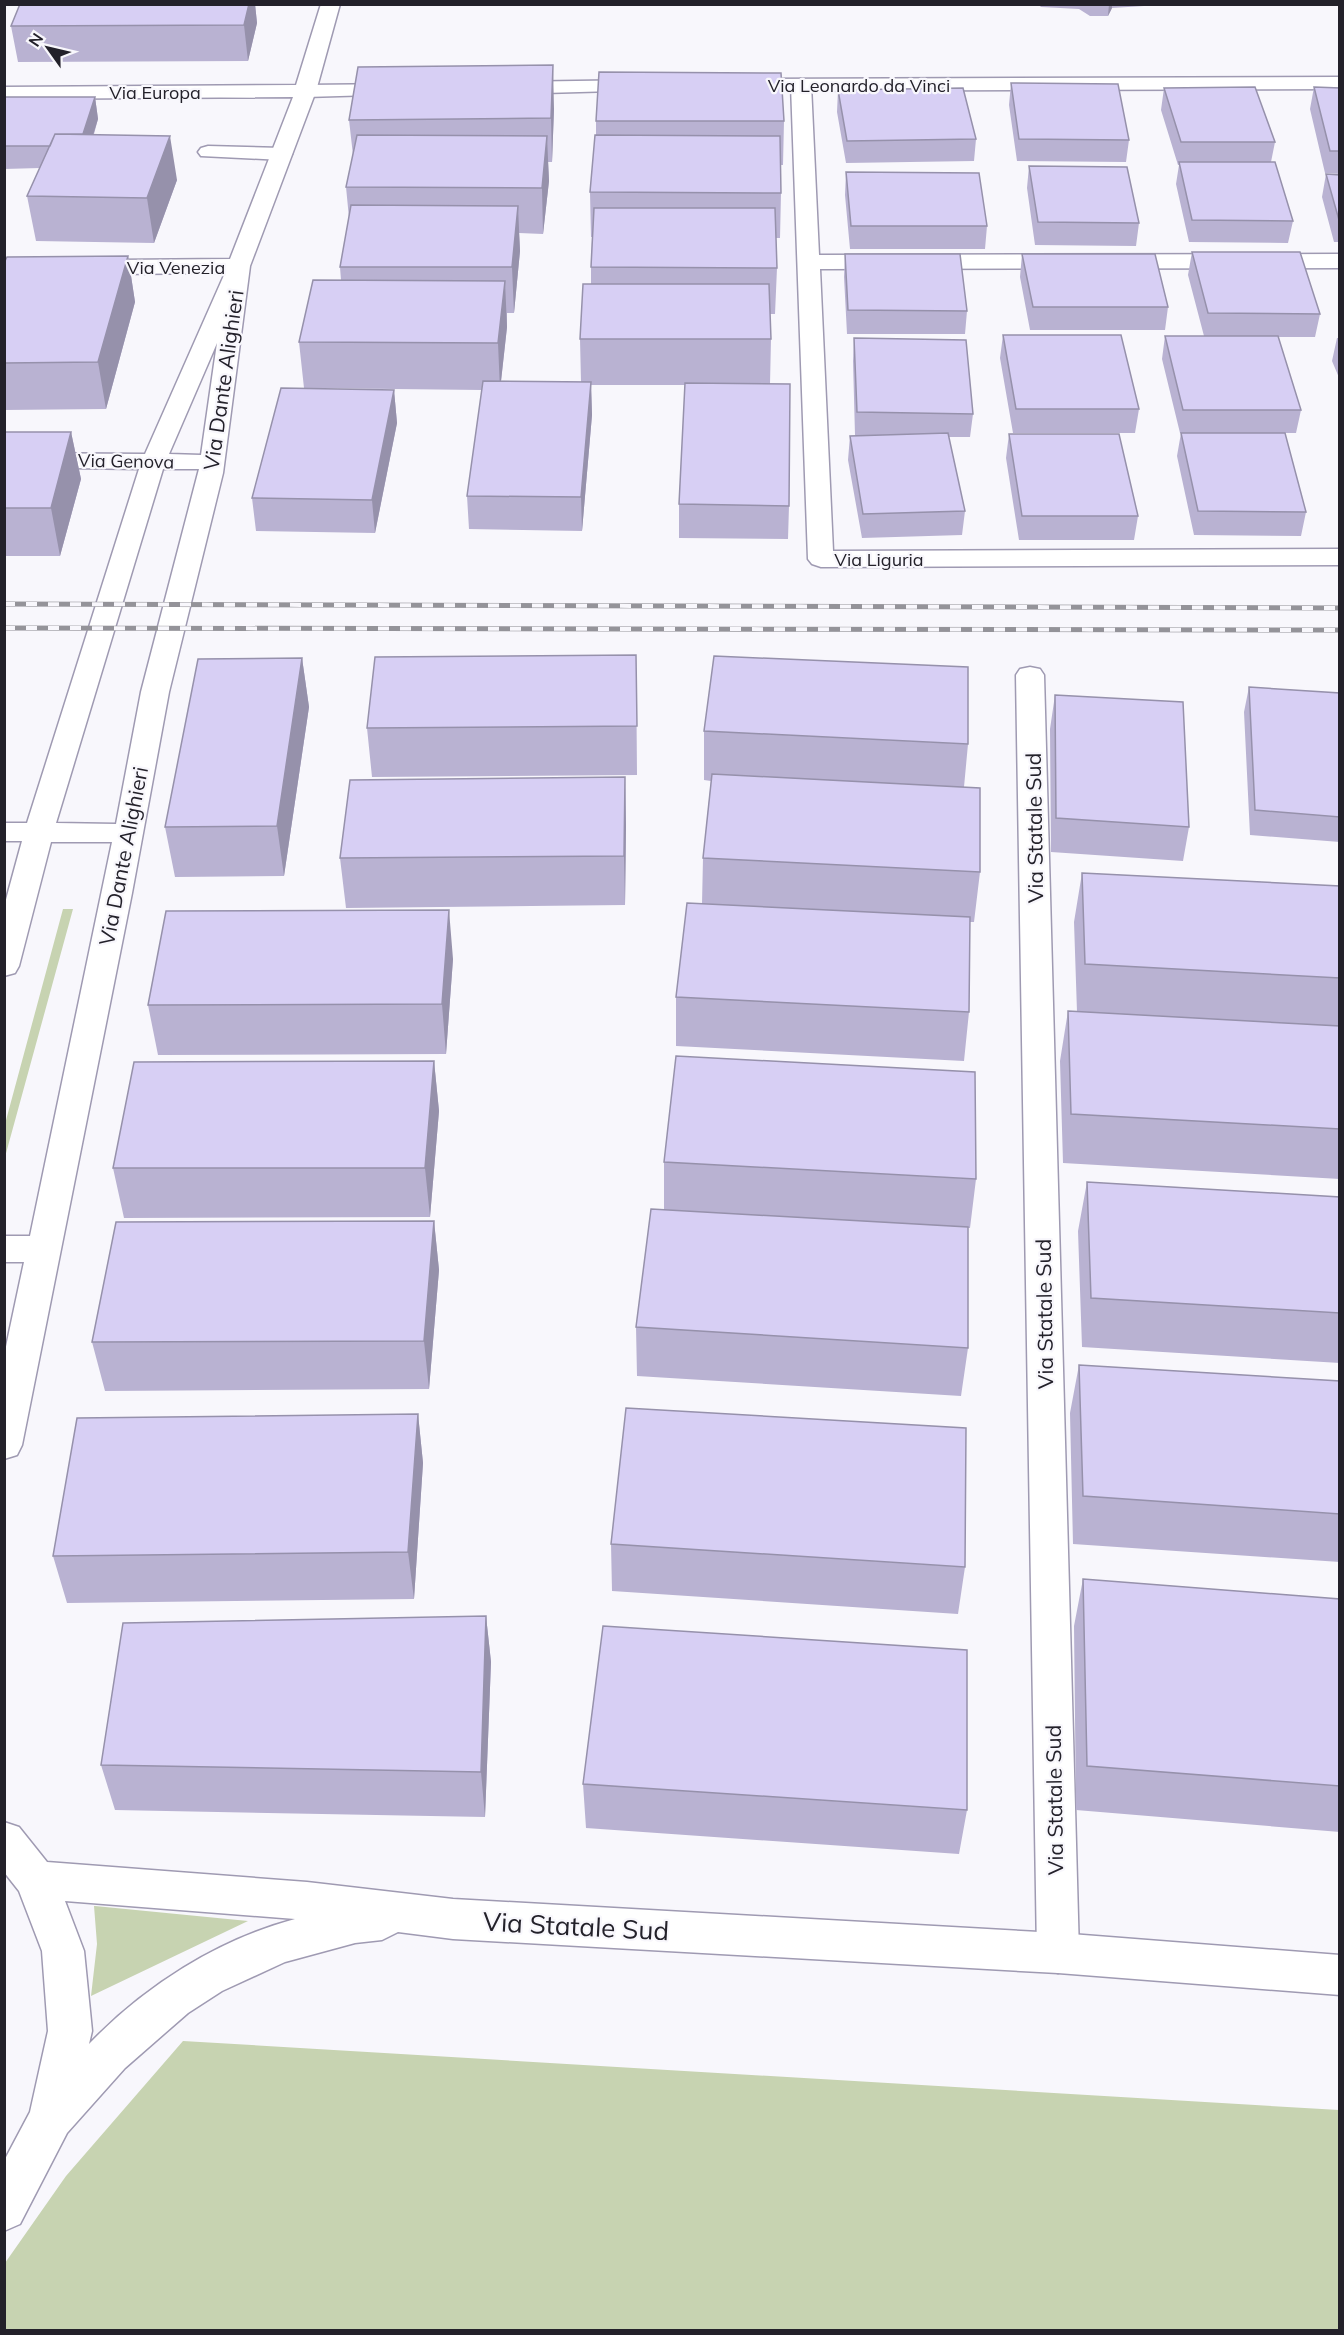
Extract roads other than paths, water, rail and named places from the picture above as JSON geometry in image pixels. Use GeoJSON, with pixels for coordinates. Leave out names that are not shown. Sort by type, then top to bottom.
{"type":"FeatureCollection","features":[{"type":"Feature","properties":{"kind":"street","name":"Via Dante Alighieri"},"geometry":{"type":"LineString","coordinates":[[4,966],[39,832],[154,462],[239,266],[306,91],[331,4]]}},
{"type":"Feature","properties":{"kind":"street","name":"Via Leonardo da Vinci"},"geometry":{"type":"LineString","coordinates":[[717,86],[1340,83]]}},
{"type":"Feature","properties":{"kind":"street","name":"Via Liguria"},"geometry":{"type":"LineString","coordinates":[[801,85],[821,559],[1340,557]]}},
{"type":"Feature","properties":{"kind":"street"},"geometry":{"type":"LineString","coordinates":[[484,88],[658,86]]}},
{"type":"Feature","properties":{"kind":"street"},"geometry":{"type":"LineString","coordinates":[[306,91],[416,89]]}},
{"type":"Feature","properties":{"kind":"street","name":"Via Europa"},"geometry":{"type":"LineString","coordinates":[[4,93],[306,91]]}},
{"type":"Feature","properties":{"kind":"street"},"geometry":{"type":"LineString","coordinates":[[208,152],[282,154]]}},
{"type":"Feature","properties":{"kind":"street"},"geometry":{"type":"LineString","coordinates":[[808,262],[1340,261]]}},
{"type":"Feature","properties":{"kind":"street","name":"Via Dante Alighieri"},"geometry":{"type":"LineString","coordinates":[[4,1445],[129,832],[154,692],[212,462],[239,266]]}},
{"type":"Feature","properties":{"kind":"street","name":"Via Venezia"},"geometry":{"type":"LineString","coordinates":[[4,268],[239,266]]}},
{"type":"Feature","properties":{"kind":"street","name":"Via Genova"},"geometry":{"type":"LineString","coordinates":[[4,460],[212,462]]}},
{"type":"Feature","properties":{"kind":"street","name":"Via Statale Sud"},"geometry":{"type":"LineString","coordinates":[[1030,675],[1058,1953]]}},
{"type":"Feature","properties":{"kind":"street"},"geometry":{"type":"LineString","coordinates":[[4,832],[129,832]]}},
{"type":"Feature","properties":{"kind":"street"},"geometry":{"type":"LineString","coordinates":[[4,1249],[45,1249]]}},
{"type":"Feature","properties":{"kind":"street"},"geometry":{"type":"LineString","coordinates":[[4,1840],[36,1880],[63,1951],[70,2031],[51,2118],[4,2208]]}},
{"type":"Feature","properties":{"kind":"street","name":"Via Statale Sud"},"geometry":{"type":"LineString","coordinates":[[36,1880],[307,1901],[453,1919],[1058,1953],[1340,1975]]}},
{"type":"Feature","properties":{"kind":"street","name":"Via Statale Sud"},"geometry":{"type":"LineString","coordinates":[[51,2118],[92,2068],[138,2025],[188,1988],[241,1958],[297,1937],[375,1920],[453,1919]]}},
{"type":"Feature","properties":{"kind":"railway"},"geometry":{"type":"LineString","coordinates":[[4,604],[1340,608]]}},
{"type":"Feature","properties":{"kind":"railway"},"geometry":{"type":"LineString","coordinates":[[4,628],[1340,630]]}}]}
